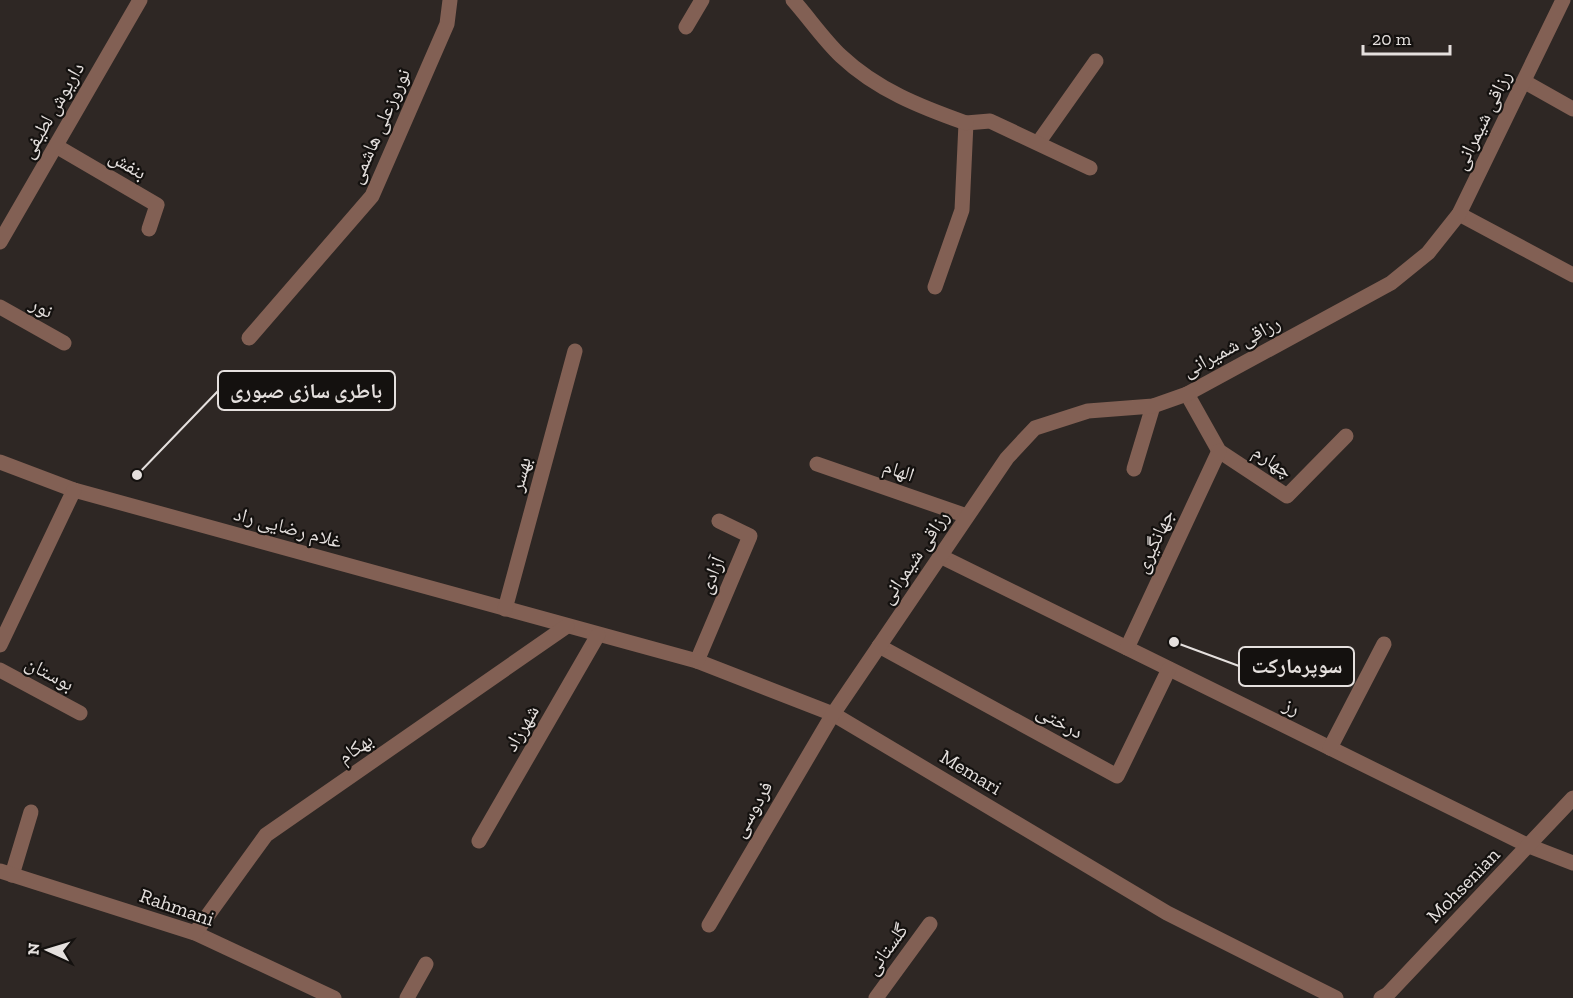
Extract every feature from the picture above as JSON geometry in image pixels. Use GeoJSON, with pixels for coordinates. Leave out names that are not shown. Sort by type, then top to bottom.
{"type":"FeatureCollection","features":[{"type":"Feature","properties":{"kind":"street","name":"داریوش لطیفی"},"geometry":{"type":"LineString","coordinates":[[0,242],[140,0]]}},
{"type":"Feature","properties":{"kind":"street","name":"نوروزعلی هاشمی"},"geometry":{"type":"LineString","coordinates":[[249,338],[372,196],[447,24],[450,0]]}},
{"type":"Feature","properties":{"kind":"street"},"geometry":{"type":"LineString","coordinates":[[686,27],[702,0]]}},
{"type":"Feature","properties":{"kind":"street"},"geometry":{"type":"LineString","coordinates":[[793,0],[841,56],[881,87],[915,105],[966,123],[990,121],[1090,168]]}},
{"type":"Feature","properties":{"kind":"street","name":"رزاقی شیمرانی"},"geometry":{"type":"LineString","coordinates":[[1428,253],[1459,214],[1563,0]]}},
{"type":"Feature","properties":{"kind":"street"},"geometry":{"type":"LineString","coordinates":[[1038,143],[1096,61]]}},
{"type":"Feature","properties":{"kind":"street"},"geometry":{"type":"LineString","coordinates":[[1525,82],[1573,109]]}},
{"type":"Feature","properties":{"kind":"street"},"geometry":{"type":"LineString","coordinates":[[935,287],[962,210],[966,123]]}},
{"type":"Feature","properties":{"kind":"street","name":"بنفش"},"geometry":{"type":"LineString","coordinates":[[56,146],[157,205],[149,229]]}},
{"type":"Feature","properties":{"kind":"street"},"geometry":{"type":"LineString","coordinates":[[1459,214],[1573,275]]}},
{"type":"Feature","properties":{"kind":"street","name":"رزاقی شمیرانی"},"geometry":{"type":"LineString","coordinates":[[1035,428],[1088,411],[1153,406],[1186,394],[1391,283],[1428,253]]}},
{"type":"Feature","properties":{"kind":"street","name":"نور"},"geometry":{"type":"LineString","coordinates":[[0,307],[64,343]]}},
{"type":"Feature","properties":{"kind":"street","name":"بهسر"},"geometry":{"type":"LineString","coordinates":[[505,609],[575,351]]}},
{"type":"Feature","properties":{"kind":"street","name":"چهارم"},"geometry":{"type":"LineString","coordinates":[[1186,394],[1219,451],[1287,496],[1346,436]]}},
{"type":"Feature","properties":{"kind":"street"},"geometry":{"type":"LineString","coordinates":[[1134,469],[1153,406]]}},
{"type":"Feature","properties":{"kind":"street","name":"رزاقی شیمرانی"},"geometry":{"type":"LineString","coordinates":[[832,714],[1007,458],[1035,428]]}},
{"type":"Feature","properties":{"kind":"street","name":"جهانگیری"},"geometry":{"type":"LineString","coordinates":[[1127,648],[1219,451]]}},
{"type":"Feature","properties":{"kind":"street","name":"غلام رضایی راد"},"geometry":{"type":"LineString","coordinates":[[0,462],[74,490],[567,626]]}},
{"type":"Feature","properties":{"kind":"street","name":"الهام"},"geometry":{"type":"LineString","coordinates":[[817,464],[967,516]]}},
{"type":"Feature","properties":{"kind":"street"},"geometry":{"type":"LineString","coordinates":[[0,645],[74,490]]}},
{"type":"Feature","properties":{"kind":"street","name":"آزادی"},"geometry":{"type":"LineString","coordinates":[[697,661],[750,536],[719,521]]}},
{"type":"Feature","properties":{"kind":"street","name":"رز"},"geometry":{"type":"LineString","coordinates":[[940,556],[1529,846],[1573,863]]}},
{"type":"Feature","properties":{"kind":"street","name":"Memari"},"geometry":{"type":"LineString","coordinates":[[567,626],[697,661],[832,714],[1167,913],[1336,998]]}},
{"type":"Feature","properties":{"kind":"street","name":"بهکام"},"geometry":{"type":"LineString","coordinates":[[195,933],[266,835],[567,626]]}},
{"type":"Feature","properties":{"kind":"street","name":"شهرزاد"},"geometry":{"type":"LineString","coordinates":[[479,841],[598,635]]}},
{"type":"Feature","properties":{"kind":"street"},"geometry":{"type":"LineString","coordinates":[[1330,748],[1384,644]]}},
{"type":"Feature","properties":{"kind":"street","name":"درختی"},"geometry":{"type":"LineString","coordinates":[[879,646],[1117,776],[1169,669]]}},
{"type":"Feature","properties":{"kind":"street","name":"بوستان"},"geometry":{"type":"LineString","coordinates":[[0,670],[80,713]]}},
{"type":"Feature","properties":{"kind":"street","name":"فردوسی"},"geometry":{"type":"LineString","coordinates":[[709,925],[832,714]]}},
{"type":"Feature","properties":{"kind":"street","name":"Mohsenian"},"geometry":{"type":"LineString","coordinates":[[1389,997],[1573,798]]}},
{"type":"Feature","properties":{"kind":"street"},"geometry":{"type":"LineString","coordinates":[[6,873],[31,812]]}},
{"type":"Feature","properties":{"kind":"street","name":"Rahmani"},"geometry":{"type":"LineString","coordinates":[[6,873],[195,933],[334,998]]}},
{"type":"Feature","properties":{"kind":"street","name":"گلستانی"},"geometry":{"type":"LineString","coordinates":[[876,998],[930,924]]}},
{"type":"Feature","properties":{"kind":"street"},"geometry":{"type":"LineString","coordinates":[[406,998],[426,964]]}},
{"type":"Feature","properties":{"kind":"place","name":"باطری سازی صبوری"},"geometry":{"type":"Point","coordinates":[137,475]}},
{"type":"Feature","properties":{"kind":"place","name":"سوپرمارکت"},"geometry":{"type":"Point","coordinates":[1174,642]}}]}
